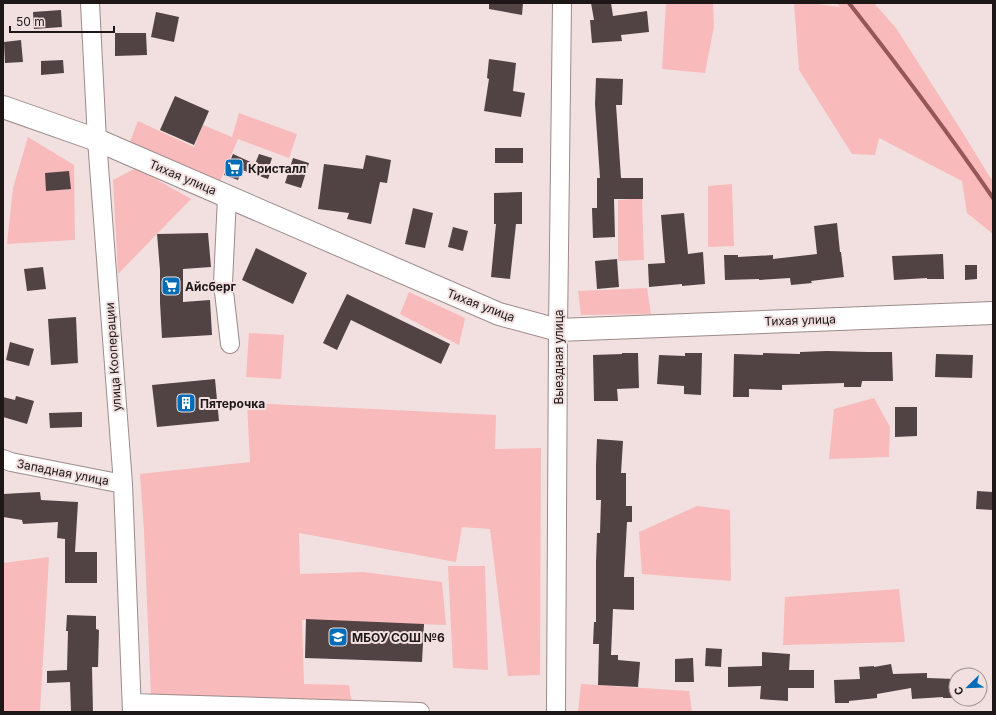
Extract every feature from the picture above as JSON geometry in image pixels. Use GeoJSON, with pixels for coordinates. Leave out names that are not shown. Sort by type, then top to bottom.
{"type":"FeatureCollection","features":[{"type":"Feature","properties":{"kind":"main road","name":"Тихая улица"},"geometry":{"type":"LineString","coordinates":[[3,107],[97,140],[498,314],[558,330],[993,313]]}},
{"type":"Feature","properties":{"kind":"street","name":"улица Кооперации"},"geometry":{"type":"LineString","coordinates":[[90,3],[97,140],[123,484],[132,707]]}},
{"type":"Feature","properties":{"kind":"street","name":"Выездная улица"},"geometry":{"type":"LineString","coordinates":[[556,712],[558,330],[562,3]]}},
{"type":"Feature","properties":{"kind":"street"},"geometry":{"type":"LineString","coordinates":[[227,196],[223,283],[230,344]]}},
{"type":"Feature","properties":{"kind":"street","name":"Западная улица"},"geometry":{"type":"LineString","coordinates":[[3,459],[11,462],[123,484]]}},
{"type":"Feature","properties":{"kind":"street"},"geometry":{"type":"LineString","coordinates":[[132,707],[420,712]]}},
{"type":"Feature","properties":{"kind":"shaded area"},"geometry":{"type":"Polygon","coordinates":[[[666,3],[713,3],[714,27],[705,73],[662,69],[666,3]]]}},
{"type":"Feature","properties":{"kind":"shaded area"},"geometry":{"type":"Polygon","coordinates":[[[794,3],[810,3],[840,7],[837,3],[874,3],[896,28],[993,181],[993,234],[967,213],[962,181],[879,138],[875,155],[852,154],[799,70],[794,3]]]}},
{"type":"Feature","properties":{"kind":"shaded area"},"geometry":{"type":"Polygon","coordinates":[[[239,113],[297,134],[289,158],[238,139],[220,181],[186,166],[187,164],[183,170],[129,144],[138,121],[194,147],[203,125],[232,137],[239,113]]]}},
{"type":"Feature","properties":{"kind":"shaded area"},"geometry":{"type":"Polygon","coordinates":[[[28,137],[74,165],[75,240],[7,244],[13,188],[28,137]]]}},
{"type":"Feature","properties":{"kind":"shaded area"},"geometry":{"type":"Polygon","coordinates":[[[136,168],[191,199],[118,274],[113,180],[136,168]]]}},
{"type":"Feature","properties":{"kind":"shaded area"},"geometry":{"type":"Polygon","coordinates":[[[732,184],[734,246],[708,247],[708,186],[732,184]]]}},
{"type":"Feature","properties":{"kind":"shaded area"},"geometry":{"type":"Polygon","coordinates":[[[642,198],[644,260],[618,261],[618,200],[642,198]]]}},
{"type":"Feature","properties":{"kind":"shaded area"},"geometry":{"type":"Polygon","coordinates":[[[647,288],[651,314],[581,315],[578,291],[647,288]]]}},
{"type":"Feature","properties":{"kind":"shaded area"},"geometry":{"type":"Polygon","coordinates":[[[409,292],[465,318],[459,345],[400,314],[409,292]]]}},
{"type":"Feature","properties":{"kind":"shaded area"},"geometry":{"type":"Polygon","coordinates":[[[249,333],[284,335],[281,379],[246,377],[249,333]]]}},
{"type":"Feature","properties":{"kind":"shaded area"},"geometry":{"type":"Polygon","coordinates":[[[874,398],[890,427],[889,457],[829,459],[834,409],[874,398]]]}},
{"type":"Feature","properties":{"kind":"shaded area"},"geometry":{"type":"Polygon","coordinates":[[[247,403],[496,415],[495,449],[541,448],[540,675],[508,676],[490,529],[462,527],[456,562],[299,533],[300,574],[363,572],[442,582],[446,625],[302,620],[304,684],[349,685],[352,705],[151,696],[140,474],[250,462],[247,403]]]}},
{"type":"Feature","properties":{"kind":"shaded area"},"geometry":{"type":"Polygon","coordinates":[[[697,506],[730,510],[731,581],[642,574],[639,532],[697,506]]]}},
{"type":"Feature","properties":{"kind":"shaded area"},"geometry":{"type":"Polygon","coordinates":[[[49,557],[40,712],[3,712],[3,563],[49,557]]]}},
{"type":"Feature","properties":{"kind":"shaded area"},"geometry":{"type":"Polygon","coordinates":[[[448,566],[485,566],[488,670],[453,668],[448,566]]]}},
{"type":"Feature","properties":{"kind":"shaded area"},"geometry":{"type":"Polygon","coordinates":[[[899,589],[905,642],[783,645],[785,597],[899,589]]]}},
{"type":"Feature","properties":{"kind":"shaded area"},"geometry":{"type":"Polygon","coordinates":[[[581,684],[689,691],[692,712],[578,712],[581,684]]]}},
{"type":"Feature","properties":{"kind":"building"},"geometry":{"type":"Polygon","coordinates":[[[489,3],[523,3],[522,15],[489,9],[489,3]]]}},
{"type":"Feature","properties":{"kind":"building"},"geometry":{"type":"Polygon","coordinates":[[[591,3],[611,3],[613,16],[647,11],[649,32],[621,35],[622,41],[592,43],[590,20],[594,20],[591,3]]]}},
{"type":"Feature","properties":{"kind":"building"},"geometry":{"type":"Polygon","coordinates":[[[61,10],[62,27],[34,29],[33,12],[61,10]]]}},
{"type":"Feature","properties":{"kind":"building"},"geometry":{"type":"Polygon","coordinates":[[[156,12],[179,17],[174,42],[151,37],[156,12]]]}},
{"type":"Feature","properties":{"kind":"building"},"geometry":{"type":"Polygon","coordinates":[[[115,33],[146,33],[147,55],[115,56],[115,33]]]}},
{"type":"Feature","properties":{"kind":"building"},"geometry":{"type":"Polygon","coordinates":[[[21,40],[23,62],[5,63],[4,42],[21,40]]]}},
{"type":"Feature","properties":{"kind":"building"},"geometry":{"type":"Polygon","coordinates":[[[489,59],[516,63],[513,91],[525,93],[521,117],[484,111],[489,79],[487,78],[489,59]]]}},
{"type":"Feature","properties":{"kind":"building"},"geometry":{"type":"Polygon","coordinates":[[[63,60],[64,73],[41,75],[41,61],[63,60]]]}},
{"type":"Feature","properties":{"kind":"building"},"geometry":{"type":"Polygon","coordinates":[[[596,78],[623,79],[622,105],[616,105],[621,178],[643,178],[643,199],[614,199],[615,237],[593,238],[592,208],[597,208],[597,178],[600,178],[595,104],[596,78]]]}},
{"type":"Feature","properties":{"kind":"building"},"geometry":{"type":"Polygon","coordinates":[[[175,96],[209,111],[194,145],[160,130],[175,96]]]}},
{"type":"Feature","properties":{"kind":"building"},"geometry":{"type":"Polygon","coordinates":[[[495,148],[523,148],[523,163],[495,163],[495,148]]]}},
{"type":"Feature","properties":{"kind":"building"},"geometry":{"type":"Polygon","coordinates":[[[233,154],[255,164],[259,154],[272,158],[268,170],[271,171],[268,179],[242,170],[238,180],[224,175],[233,154]]]}},
{"type":"Feature","properties":{"kind":"building"},"geometry":{"type":"Polygon","coordinates":[[[366,155],[391,160],[387,183],[380,182],[371,224],[347,219],[349,213],[318,209],[324,164],[363,169],[366,155]]]}},
{"type":"Feature","properties":{"kind":"building"},"geometry":{"type":"Polygon","coordinates":[[[293,158],[309,163],[301,188],[285,183],[293,158]]]}},
{"type":"Feature","properties":{"kind":"building"},"geometry":{"type":"Polygon","coordinates":[[[69,171],[71,189],[46,191],[45,173],[69,171]]]}},
{"type":"Feature","properties":{"kind":"building"},"geometry":{"type":"Polygon","coordinates":[[[522,192],[522,224],[516,224],[510,279],[491,277],[496,224],[494,224],[494,193],[522,192]]]}},
{"type":"Feature","properties":{"kind":"building"},"geometry":{"type":"Polygon","coordinates":[[[413,208],[433,213],[425,248],[405,244],[413,208]]]}},
{"type":"Feature","properties":{"kind":"building"},"geometry":{"type":"Polygon","coordinates":[[[684,213],[688,254],[703,252],[705,284],[682,286],[682,284],[649,287],[648,264],[665,263],[661,215],[684,213]]]}},
{"type":"Feature","properties":{"kind":"building"},"geometry":{"type":"Polygon","coordinates":[[[837,223],[844,277],[791,285],[790,278],[725,280],[724,255],[738,255],[738,257],[773,255],[773,259],[817,254],[814,226],[837,223]]]}},
{"type":"Feature","properties":{"kind":"building"},"geometry":{"type":"Polygon","coordinates":[[[453,227],[468,231],[463,251],[448,247],[453,227]]]}},
{"type":"Feature","properties":{"kind":"building"},"geometry":{"type":"Polygon","coordinates":[[[208,233],[211,267],[183,269],[183,302],[210,300],[212,335],[162,338],[160,270],[157,234],[208,233]]]}},
{"type":"Feature","properties":{"kind":"building"},"geometry":{"type":"Polygon","coordinates":[[[256,248],[307,273],[293,304],[242,280],[256,248]]]}},
{"type":"Feature","properties":{"kind":"building"},"geometry":{"type":"Polygon","coordinates":[[[943,254],[944,279],[927,278],[894,280],[892,256],[943,254]]]}},
{"type":"Feature","properties":{"kind":"building"},"geometry":{"type":"Polygon","coordinates":[[[617,259],[619,287],[597,289],[595,261],[617,259]]]}},
{"type":"Feature","properties":{"kind":"building"},"geometry":{"type":"Polygon","coordinates":[[[965,265],[977,265],[977,279],[965,280],[965,265]]]}},
{"type":"Feature","properties":{"kind":"building"},"geometry":{"type":"Polygon","coordinates":[[[43,267],[46,289],[27,291],[24,269],[43,267]]]}},
{"type":"Feature","properties":{"kind":"building"},"geometry":{"type":"Polygon","coordinates":[[[347,294],[450,344],[441,364],[351,320],[337,350],[323,343],[347,294]]]}},
{"type":"Feature","properties":{"kind":"building"},"geometry":{"type":"Polygon","coordinates":[[[76,317],[78,363],[51,365],[48,319],[76,317]]]}},
{"type":"Feature","properties":{"kind":"building"},"geometry":{"type":"Polygon","coordinates":[[[10,342],[34,349],[29,366],[6,360],[10,342]]]}},
{"type":"Feature","properties":{"kind":"building"},"geometry":{"type":"Polygon","coordinates":[[[800,352],[892,352],[893,381],[862,381],[861,387],[844,387],[844,383],[782,385],[782,390],[749,389],[749,397],[733,397],[734,354],[800,354],[800,352]]]}},
{"type":"Feature","properties":{"kind":"building"},"geometry":{"type":"Polygon","coordinates":[[[638,353],[639,388],[617,389],[618,401],[594,401],[593,355],[638,353]]]}},
{"type":"Feature","properties":{"kind":"building"},"geometry":{"type":"Polygon","coordinates":[[[685,353],[702,353],[701,395],[684,394],[684,386],[657,384],[659,355],[685,356],[685,353]]]}},
{"type":"Feature","properties":{"kind":"building"},"geometry":{"type":"Polygon","coordinates":[[[936,354],[973,355],[972,378],[935,377],[936,354]]]}},
{"type":"Feature","properties":{"kind":"building","name":"Пятерочка"},"geometry":{"type":"Polygon","coordinates":[[[215,379],[219,421],[157,427],[152,385],[215,379]]]}},
{"type":"Feature","properties":{"kind":"building"},"geometry":{"type":"Polygon","coordinates":[[[16,396],[34,401],[27,424],[3,417],[3,397],[15,400],[16,396]]]}},
{"type":"Feature","properties":{"kind":"building"},"geometry":{"type":"Polygon","coordinates":[[[895,407],[917,407],[917,436],[895,437],[895,407]]]}},
{"type":"Feature","properties":{"kind":"building"},"geometry":{"type":"Polygon","coordinates":[[[82,412],[82,427],[50,428],[49,413],[82,412]]]}},
{"type":"Feature","properties":{"kind":"building"},"geometry":{"type":"Polygon","coordinates":[[[597,439],[623,441],[621,473],[626,473],[626,506],[632,506],[632,522],[627,522],[624,577],[634,577],[634,610],[613,609],[611,655],[618,655],[618,660],[640,662],[638,687],[598,685],[599,644],[593,644],[594,622],[596,622],[597,533],[600,533],[601,500],[596,500],[597,439]]]}},
{"type":"Feature","properties":{"kind":"building"},"geometry":{"type":"Polygon","coordinates":[[[977,491],[993,492],[993,510],[976,509],[977,491]]]}},
{"type":"Feature","properties":{"kind":"building"},"geometry":{"type":"Polygon","coordinates":[[[40,492],[41,500],[78,502],[75,552],[97,552],[97,583],[65,583],[65,539],[57,538],[58,522],[23,524],[22,520],[3,517],[3,494],[40,492]]]}},
{"type":"Feature","properties":{"kind":"building"},"geometry":{"type":"Polygon","coordinates":[[[67,615],[96,616],[96,629],[99,630],[98,667],[92,667],[93,712],[71,712],[70,682],[47,683],[47,671],[67,670],[67,615]]]}},
{"type":"Feature","properties":{"kind":"building"},"geometry":{"type":"Polygon","coordinates":[[[306,619],[424,624],[422,662],[305,658],[306,619]]]}},
{"type":"Feature","properties":{"kind":"building"},"geometry":{"type":"Polygon","coordinates":[[[706,648],[722,649],[721,667],[705,666],[706,648]]]}},
{"type":"Feature","properties":{"kind":"building"},"geometry":{"type":"Polygon","coordinates":[[[762,652],[790,654],[789,670],[814,670],[814,688],[788,688],[788,701],[760,699],[761,686],[728,687],[728,667],[762,666],[762,652]]]}},
{"type":"Feature","properties":{"kind":"building"},"geometry":{"type":"Polygon","coordinates":[[[693,658],[694,682],[675,682],[675,659],[693,658]]]}},
{"type":"Feature","properties":{"kind":"building"},"geometry":{"type":"Polygon","coordinates":[[[891,664],[893,674],[927,673],[927,678],[948,679],[948,698],[912,699],[911,688],[877,694],[877,698],[849,701],[849,703],[835,703],[834,680],[860,679],[859,667],[874,667],[891,664]]]}},
{"type":"Feature","properties":{"kind":"waterway"},"geometry":{"type":"LineString","coordinates":[[849,3],[922,99],[993,198]]}},
{"type":"Feature","properties":{"kind":"place","name":"Кристалл"},"geometry":{"type":"Point","coordinates":[234,168]}},
{"type":"Feature","properties":{"kind":"place","name":"Айсберг"},"geometry":{"type":"Point","coordinates":[171,286]}},
{"type":"Feature","properties":{"kind":"place","name":"Пятерочка"},"geometry":{"type":"Point","coordinates":[186,403]}},
{"type":"Feature","properties":{"kind":"place","name":"МБОУ СОШ №6"},"geometry":{"type":"Point","coordinates":[338,637]}}]}
